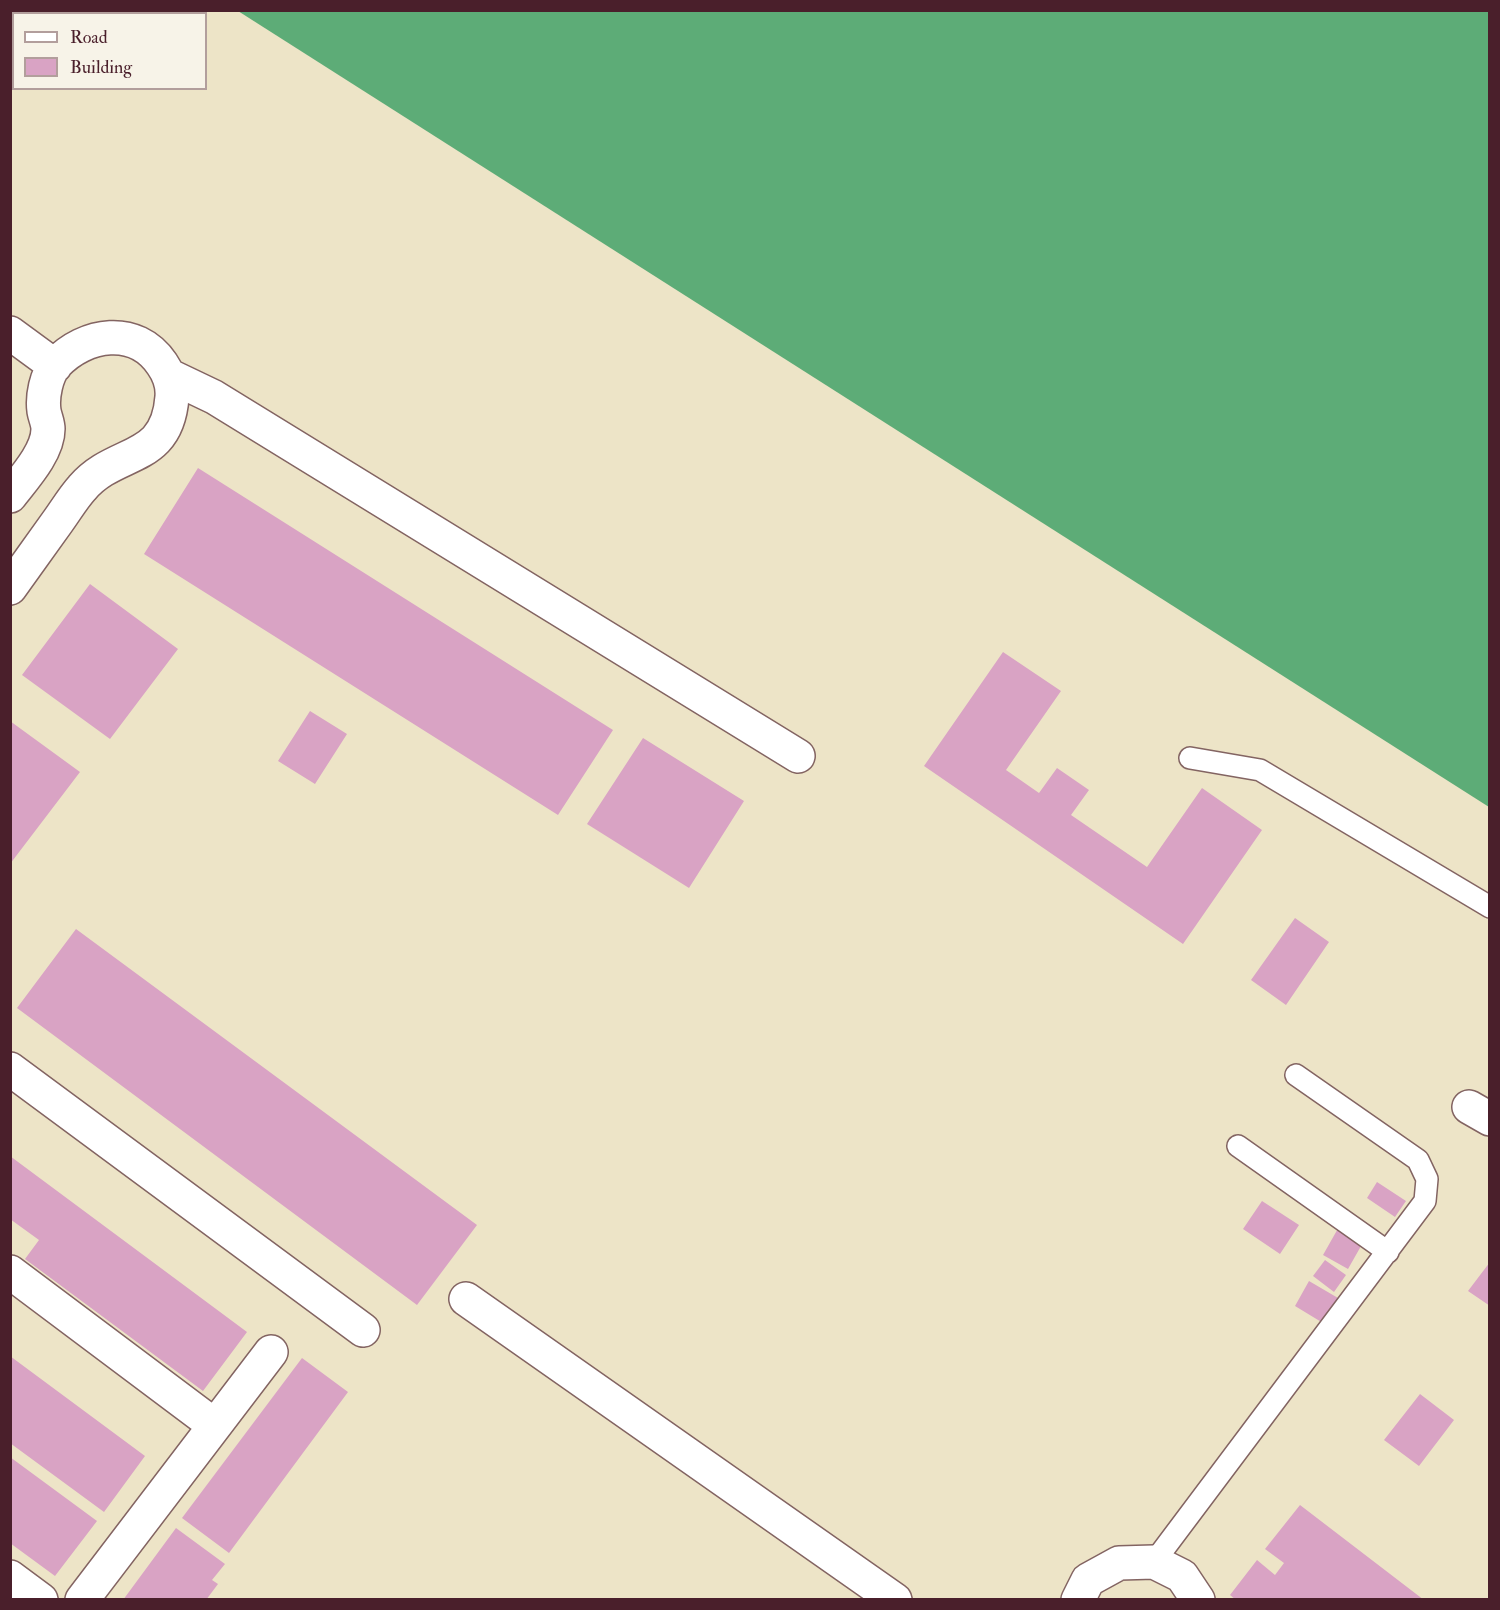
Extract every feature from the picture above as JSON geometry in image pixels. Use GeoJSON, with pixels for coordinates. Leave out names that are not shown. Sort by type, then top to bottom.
{"type":"FeatureCollection","features":[{"type":"Feature","properties":{"kind":"street"},"geometry":{"type":"LineString","coordinates":[[10,333],[55,366]]}},
{"type":"Feature","properties":{"kind":"street"},"geometry":{"type":"LineString","coordinates":[[10,495],[39,457],[48,430],[44,408],[46,385],[55,366],[72,349],[93,340],[117,338],[142,343],[158,358],[170,376],[173,394],[169,418],[159,436],[144,451],[101,470],[82,488],[10,588]]}},
{"type":"Feature","properties":{"kind":"street"},"geometry":{"type":"LineString","coordinates":[[170,376],[214,397],[798,756]]}},
{"type":"Feature","properties":{"kind":"street"},"geometry":{"type":"LineString","coordinates":[[10,1070],[363,1330]]}},
{"type":"Feature","properties":{"kind":"street"},"geometry":{"type":"LineString","coordinates":[[10,1272],[214,1425]]}},
{"type":"Feature","properties":{"kind":"street"},"geometry":{"type":"LineString","coordinates":[[466,1299],[895,1599]]}},
{"type":"Feature","properties":{"kind":"street"},"geometry":{"type":"LineString","coordinates":[[82,1599],[270,1352]]}},
{"type":"Feature","properties":{"kind":"street"},"geometry":{"type":"LineString","coordinates":[[1078,1599],[1088,1580],[1119,1563],[1154,1562],[1182,1576],[1198,1599]]}},
{"type":"Feature","properties":{"kind":"street"},"geometry":{"type":"LineString","coordinates":[[10,1577],[41,1599]]}},
{"type":"Feature","properties":{"kind":"lane"},"geometry":{"type":"LineString","coordinates":[[1190,758],[1260,770],[1490,908]]}},
{"type":"Feature","properties":{"kind":"lane"},"geometry":{"type":"LineString","coordinates":[[1154,1562],[1425,1201],[1428,1179],[1418,1160],[1296,1075]]}},
{"type":"Feature","properties":{"kind":"lane"},"geometry":{"type":"LineString","coordinates":[[1238,1146],[1388,1252]]}},
{"type":"Feature","properties":{"kind":"green space"},"geometry":{"type":"Polygon","coordinates":[[[238,11],[1489,11],[1489,807],[238,11]]]}},
{"type":"Feature","properties":{"kind":"building"},"geometry":{"type":"Polygon","coordinates":[[[198,468],[613,730],[558,815],[144,554],[198,468]]]}},
{"type":"Feature","properties":{"kind":"building"},"geometry":{"type":"Polygon","coordinates":[[[90,584],[178,649],[110,739],[22,675],[90,584]]]}},
{"type":"Feature","properties":{"kind":"building"},"geometry":{"type":"Polygon","coordinates":[[[1003,652],[1061,691],[1006,770],[1039,793],[1057,768],[1089,790],[1071,815],[1147,867],[1202,788],[1262,830],[1183,944],[924,766],[1003,652]]]}},
{"type":"Feature","properties":{"kind":"building"},"geometry":{"type":"Polygon","coordinates":[[[310,711],[347,734],[315,784],[278,761],[310,711]]]}},
{"type":"Feature","properties":{"kind":"building"},"geometry":{"type":"Polygon","coordinates":[[[10,721],[80,772],[10,864],[10,721]]]}},
{"type":"Feature","properties":{"kind":"building"},"geometry":{"type":"Polygon","coordinates":[[[643,738],[744,801],[689,888],[587,824],[643,738]]]}},
{"type":"Feature","properties":{"kind":"building"},"geometry":{"type":"Polygon","coordinates":[[[1295,918],[1329,942],[1286,1005],[1251,980],[1295,918]]]}},
{"type":"Feature","properties":{"kind":"building"},"geometry":{"type":"Polygon","coordinates":[[[76,929],[477,1225],[417,1305],[17,1008],[76,929]]]}},
{"type":"Feature","properties":{"kind":"building"},"geometry":{"type":"Polygon","coordinates":[[[10,1156],[247,1332],[203,1391],[25,1259],[39,1240],[10,1219],[10,1156]]]}},
{"type":"Feature","properties":{"kind":"building"},"geometry":{"type":"Polygon","coordinates":[[[1377,1182],[1406,1201],[1395,1217],[1367,1198],[1377,1182]]]}},
{"type":"Feature","properties":{"kind":"building"},"geometry":{"type":"Polygon","coordinates":[[[1262,1201],[1299,1225],[1280,1254],[1243,1229],[1262,1201]]]}},
{"type":"Feature","properties":{"kind":"building"},"geometry":{"type":"Polygon","coordinates":[[[1340,1225],[1365,1239],[1348,1269],[1323,1255],[1340,1225]]]}},
{"type":"Feature","properties":{"kind":"building"},"geometry":{"type":"Polygon","coordinates":[[[1325,1260],[1346,1275],[1334,1292],[1313,1276],[1325,1260]]]}},
{"type":"Feature","properties":{"kind":"building"},"geometry":{"type":"Polygon","coordinates":[[[1490,1262],[1490,1306],[1468,1291],[1490,1262]]]}},
{"type":"Feature","properties":{"kind":"building"},"geometry":{"type":"Polygon","coordinates":[[[1309,1281],[1338,1298],[1323,1323],[1295,1306],[1309,1281]]]}},
{"type":"Feature","properties":{"kind":"building"},"geometry":{"type":"Polygon","coordinates":[[[10,1356],[145,1456],[104,1512],[10,1443],[10,1356]]]}},
{"type":"Feature","properties":{"kind":"building"},"geometry":{"type":"Polygon","coordinates":[[[302,1358],[348,1392],[229,1553],[182,1518],[302,1358]]]}},
{"type":"Feature","properties":{"kind":"building"},"geometry":{"type":"Polygon","coordinates":[[[1420,1394],[1454,1420],[1419,1466],[1384,1440],[1420,1394]]]}},
{"type":"Feature","properties":{"kind":"building"},"geometry":{"type":"Polygon","coordinates":[[[10,1457],[97,1521],[55,1576],[10,1543],[10,1457]]]}},
{"type":"Feature","properties":{"kind":"building"},"geometry":{"type":"Polygon","coordinates":[[[1300,1505],[1424,1600],[1236,1600],[1230,1595],[1257,1560],[1275,1575],[1284,1563],[1265,1549],[1300,1505]]]}},
{"type":"Feature","properties":{"kind":"building"},"geometry":{"type":"Polygon","coordinates":[[[176,1528],[225,1564],[212,1580],[218,1584],[206,1600],[123,1600],[176,1528]]]}}]}
